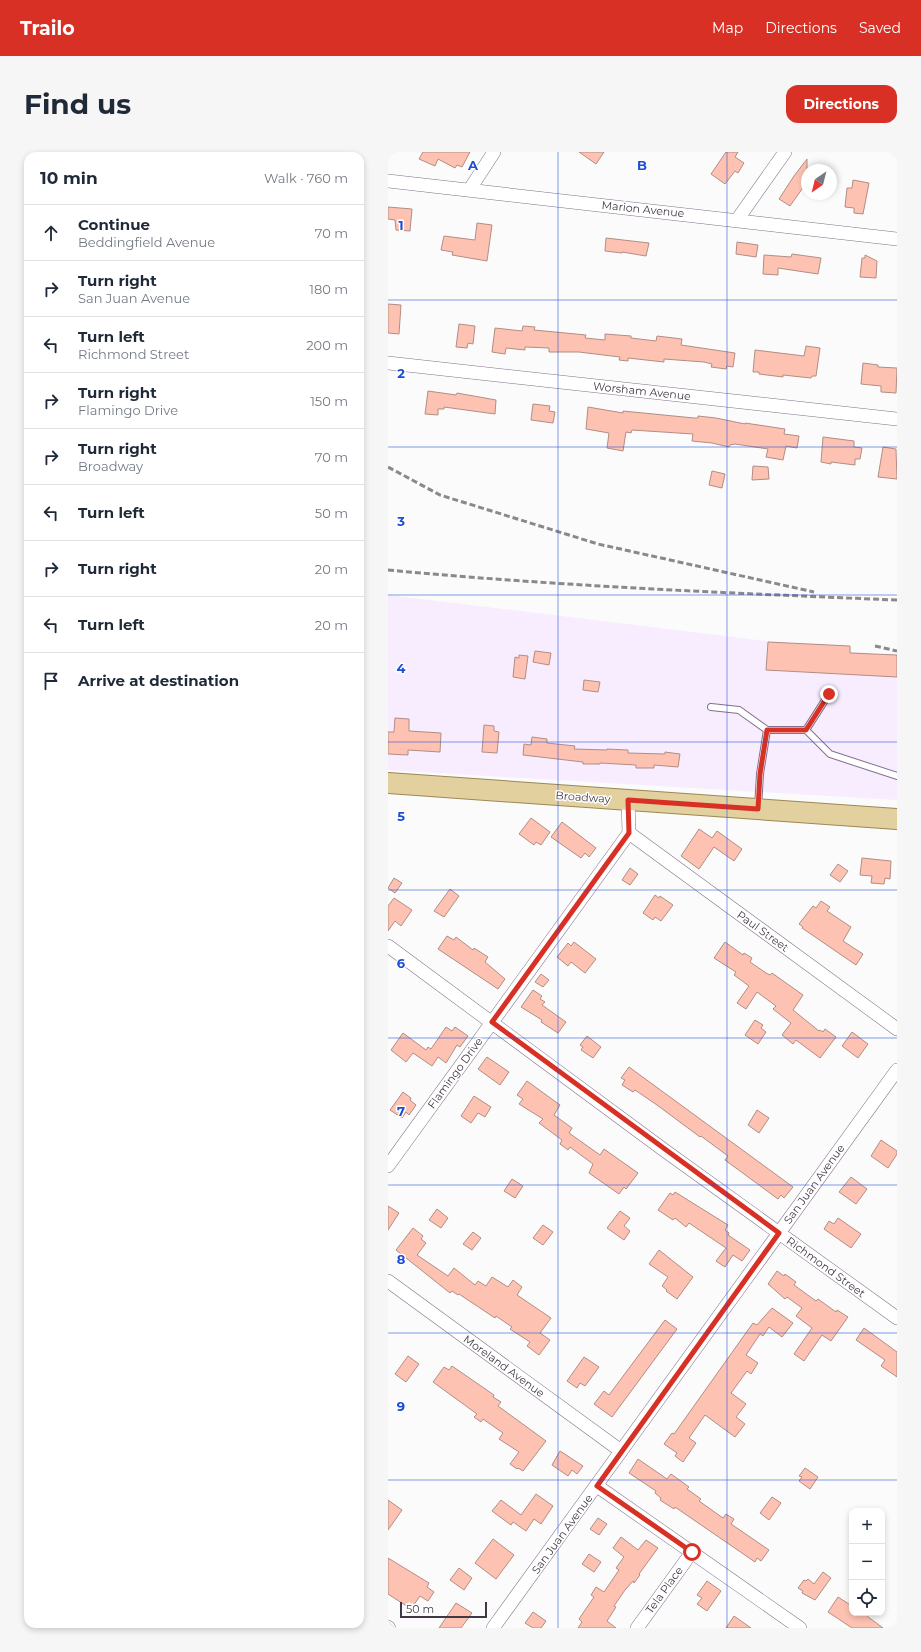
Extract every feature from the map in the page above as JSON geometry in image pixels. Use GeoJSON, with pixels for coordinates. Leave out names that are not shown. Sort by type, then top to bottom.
{"type":"FeatureCollection","features":[{"type":"Feature","properties":{"kind":"main road","name":"Broadway"},"geometry":{"type":"LineString","coordinates":[[388,783],[897,819]]}},
{"type":"Feature","properties":{"kind":"street"},"geometry":{"type":"LineString","coordinates":[[470,189],[494,152]]}},
{"type":"Feature","properties":{"kind":"street"},"geometry":{"type":"LineString","coordinates":[[737,220],[785,152]]}},
{"type":"Feature","properties":{"kind":"street","name":"Marion Avenue"},"geometry":{"type":"LineString","coordinates":[[388,181],[470,189],[897,239]]}},
{"type":"Feature","properties":{"kind":"street","name":"Worsham Avenue"},"geometry":{"type":"LineString","coordinates":[[388,362],[897,419]]}},
{"type":"Feature","properties":{"kind":"street"},"geometry":{"type":"LineString","coordinates":[[628,800],[629,833]]}},
{"type":"Feature","properties":{"kind":"street","name":"Flamingo Drive"},"geometry":{"type":"LineString","coordinates":[[388,1166],[629,833]]}},
{"type":"Feature","properties":{"kind":"street","name":"Paul Street"},"geometry":{"type":"LineString","coordinates":[[629,833],[897,1029]]}},
{"type":"Feature","properties":{"kind":"street","name":"Richmond Street"},"geometry":{"type":"LineString","coordinates":[[388,946],[897,1318]]}},
{"type":"Feature","properties":{"kind":"street","name":"San Juan Avenue"},"geometry":{"type":"LineString","coordinates":[[493,1628],[897,1070]]}},
{"type":"Feature","properties":{"kind":"street","name":"Moreland Avenue"},"geometry":{"type":"LineString","coordinates":[[388,1281],[621,1452]]}},
{"type":"Feature","properties":{"kind":"street"},"geometry":{"type":"LineString","coordinates":[[597,1486],[800,1628]]}},
{"type":"Feature","properties":{"kind":"street","name":"Tela Place"},"geometry":{"type":"LineString","coordinates":[[637,1628],[692,1552]]}},
{"type":"Feature","properties":{"kind":"lane"},"geometry":{"type":"LineString","coordinates":[[806,730],[829,694]]}},
{"type":"Feature","properties":{"kind":"lane"},"geometry":{"type":"LineString","coordinates":[[711,707],[739,710],[767,730],[806,730],[830,754],[897,776]]}},
{"type":"Feature","properties":{"kind":"lane"},"geometry":{"type":"LineString","coordinates":[[758,809],[760,774],[767,730]]}},
{"type":"Feature","properties":{"kind":"shaded area"},"geometry":{"type":"Polygon","coordinates":[[[388,595],[897,657],[897,800],[388,770],[388,595]]]}},
{"type":"Feature","properties":{"kind":"building"},"geometry":{"type":"Polygon","coordinates":[[[423,152],[470,152],[462,167],[457,165],[455,168],[438,159],[435,166],[419,159],[423,152]]]}},
{"type":"Feature","properties":{"kind":"building"},"geometry":{"type":"Polygon","coordinates":[[[579,152],[604,152],[596,164],[579,152]]]}},
{"type":"Feature","properties":{"kind":"building"},"geometry":{"type":"Polygon","coordinates":[[[726,152],[738,152],[735,157],[744,163],[738,173],[735,171],[725,184],[711,174],[726,152]]]}},
{"type":"Feature","properties":{"kind":"building"},"geometry":{"type":"Polygon","coordinates":[[[801,167],[801,190],[790,206],[779,199],[801,167]]]}},
{"type":"Feature","properties":{"kind":"building"},"geometry":{"type":"Polygon","coordinates":[[[853,180],[869,183],[863,214],[854,213],[854,208],[845,207],[847,188],[852,188],[853,180]]]}},
{"type":"Feature","properties":{"kind":"building"},"geometry":{"type":"Polygon","coordinates":[[[388,207],[412,209],[410,231],[396,230],[395,220],[388,219],[388,207]]]}},
{"type":"Feature","properties":{"kind":"building"},"geometry":{"type":"Polygon","coordinates":[[[477,223],[492,225],[487,261],[452,255],[453,252],[441,250],[444,236],[475,240],[477,223]]]}},
{"type":"Feature","properties":{"kind":"building"},"geometry":{"type":"Polygon","coordinates":[[[606,238],[649,243],[646,256],[605,251],[606,238]]]}},
{"type":"Feature","properties":{"kind":"building"},"geometry":{"type":"Polygon","coordinates":[[[737,242],[758,245],[756,257],[736,254],[737,242]]]}},
{"type":"Feature","properties":{"kind":"building"},"geometry":{"type":"Polygon","coordinates":[[[792,254],[821,258],[818,274],[778,268],[778,275],[763,274],[764,255],[791,257],[792,254]]]}},
{"type":"Feature","properties":{"kind":"building"},"geometry":{"type":"Polygon","coordinates":[[[865,255],[877,261],[876,278],[860,277],[862,258],[865,258],[865,255]]]}},
{"type":"Feature","properties":{"kind":"building"},"geometry":{"type":"Polygon","coordinates":[[[388,304],[401,305],[399,334],[388,333],[388,304]]]}},
{"type":"Feature","properties":{"kind":"building"},"geometry":{"type":"Polygon","coordinates":[[[459,324],[475,326],[473,344],[468,343],[467,348],[456,347],[459,324]]]}},
{"type":"Feature","properties":{"kind":"building"},"geometry":{"type":"Polygon","coordinates":[[[523,326],[535,327],[534,330],[586,335],[585,338],[605,340],[605,334],[631,336],[631,338],[656,341],[657,336],[682,339],[681,345],[735,353],[733,367],[727,366],[726,369],[711,367],[712,364],[704,362],[664,359],[664,362],[628,358],[628,361],[619,360],[620,357],[579,352],[549,352],[549,348],[525,347],[525,350],[506,348],[505,354],[492,352],[495,328],[522,331],[523,326]]]}},
{"type":"Feature","properties":{"kind":"building"},"geometry":{"type":"Polygon","coordinates":[[[806,346],[820,348],[816,376],[812,376],[811,378],[783,375],[783,377],[753,372],[755,350],[804,356],[806,346]]]}},
{"type":"Feature","properties":{"kind":"building"},"geometry":{"type":"Polygon","coordinates":[[[863,363],[878,365],[878,367],[897,368],[896,393],[881,392],[881,386],[861,384],[863,363]]]}},
{"type":"Feature","properties":{"kind":"building"},"geometry":{"type":"Polygon","coordinates":[[[428,391],[456,395],[457,393],[496,400],[495,414],[444,407],[444,409],[438,409],[438,415],[425,414],[428,391]]]}},
{"type":"Feature","properties":{"kind":"building"},"geometry":{"type":"Polygon","coordinates":[[[533,404],[550,406],[549,411],[555,412],[553,423],[531,420],[533,404]]]}},
{"type":"Feature","properties":{"kind":"building"},"geometry":{"type":"Polygon","coordinates":[[[588,407],[623,413],[623,411],[694,418],[698,418],[698,416],[716,418],[745,424],[785,429],[784,434],[799,436],[797,448],[786,446],[783,460],[766,457],[768,449],[735,444],[730,445],[729,447],[712,443],[692,441],[693,434],[632,430],[631,433],[626,432],[623,451],[607,448],[609,433],[586,429],[588,407]]]}},
{"type":"Feature","properties":{"kind":"building"},"geometry":{"type":"Polygon","coordinates":[[[823,437],[854,441],[854,447],[862,448],[860,459],[855,459],[855,465],[821,462],[823,437]]]}},
{"type":"Feature","properties":{"kind":"building"},"geometry":{"type":"Polygon","coordinates":[[[883,447],[896,449],[897,479],[878,477],[883,447]]]}},
{"type":"Feature","properties":{"kind":"building"},"geometry":{"type":"Polygon","coordinates":[[[753,466],[768,467],[769,479],[752,480],[753,466]]]}},
{"type":"Feature","properties":{"kind":"building"},"geometry":{"type":"Polygon","coordinates":[[[712,471],[725,474],[722,488],[709,485],[712,471]]]}},
{"type":"Feature","properties":{"kind":"building"},"geometry":{"type":"Polygon","coordinates":[[[768,642],[850,646],[850,653],[897,655],[897,677],[766,670],[768,642]]]}},
{"type":"Feature","properties":{"kind":"building"},"geometry":{"type":"Polygon","coordinates":[[[535,651],[551,653],[549,665],[533,662],[535,651]]]}},
{"type":"Feature","properties":{"kind":"building"},"geometry":{"type":"Polygon","coordinates":[[[519,655],[528,656],[525,679],[513,677],[515,657],[519,658],[519,655]]]}},
{"type":"Feature","properties":{"kind":"building"},"geometry":{"type":"Polygon","coordinates":[[[584,680],[600,682],[598,692],[583,690],[584,680]]]}},
{"type":"Feature","properties":{"kind":"building"},"geometry":{"type":"Polygon","coordinates":[[[395,718],[409,719],[409,731],[441,733],[440,752],[408,750],[408,755],[388,754],[388,732],[394,732],[395,718]]]}},
{"type":"Feature","properties":{"kind":"building"},"geometry":{"type":"Polygon","coordinates":[[[484,725],[494,726],[494,731],[499,732],[497,753],[482,752],[484,725]]]}},
{"type":"Feature","properties":{"kind":"building"},"geometry":{"type":"Polygon","coordinates":[[[532,737],[547,739],[547,743],[575,746],[574,749],[607,749],[628,750],[628,753],[665,754],[665,752],[680,754],[678,767],[654,765],[654,768],[636,768],[636,765],[600,763],[583,764],[583,762],[523,755],[524,744],[531,745],[532,737]]]}},
{"type":"Feature","properties":{"kind":"building"},"geometry":{"type":"Polygon","coordinates":[[[531,818],[550,832],[541,845],[536,842],[534,845],[519,834],[531,818]]]}},
{"type":"Feature","properties":{"kind":"building"},"geometry":{"type":"Polygon","coordinates":[[[562,822],[596,848],[589,857],[585,853],[581,858],[551,837],[562,822]]]}},
{"type":"Feature","properties":{"kind":"building"},"geometry":{"type":"Polygon","coordinates":[[[699,829],[712,838],[717,831],[742,849],[734,861],[714,847],[699,869],[681,856],[699,829]]]}},
{"type":"Feature","properties":{"kind":"building"},"geometry":{"type":"Polygon","coordinates":[[[862,858],[891,861],[890,879],[885,878],[884,884],[871,883],[872,876],[860,875],[862,858]]]}},
{"type":"Feature","properties":{"kind":"building"},"geometry":{"type":"Polygon","coordinates":[[[838,864],[848,871],[840,882],[830,875],[838,864]]]}},
{"type":"Feature","properties":{"kind":"building"},"geometry":{"type":"Polygon","coordinates":[[[630,868],[638,874],[630,885],[622,880],[630,868]]]}},
{"type":"Feature","properties":{"kind":"building"},"geometry":{"type":"Polygon","coordinates":[[[394,878],[402,883],[395,893],[388,888],[394,878]]]}},
{"type":"Feature","properties":{"kind":"building"},"geometry":{"type":"Polygon","coordinates":[[[450,889],[459,896],[444,917],[434,911],[450,889]]]}},
{"type":"Feature","properties":{"kind":"building"},"geometry":{"type":"Polygon","coordinates":[[[655,895],[659,898],[660,896],[673,905],[661,921],[655,917],[653,920],[643,913],[655,895]]]}},
{"type":"Feature","properties":{"kind":"building"},"geometry":{"type":"Polygon","coordinates":[[[394,898],[412,910],[401,926],[395,921],[388,931],[388,906],[394,898]]]}},
{"type":"Feature","properties":{"kind":"building"},"geometry":{"type":"Polygon","coordinates":[[[821,901],[830,907],[827,911],[851,927],[843,941],[863,954],[856,965],[802,928],[803,927],[799,924],[813,906],[816,908],[821,901]]]}},
{"type":"Feature","properties":{"kind":"building"},"geometry":{"type":"Polygon","coordinates":[[[447,936],[454,940],[456,937],[473,950],[474,948],[488,957],[485,962],[505,979],[498,989],[438,949],[447,936]]]}},
{"type":"Feature","properties":{"kind":"building"},"geometry":{"type":"Polygon","coordinates":[[[574,942],[596,959],[585,973],[571,962],[568,966],[557,957],[568,943],[571,946],[574,942]]]}},
{"type":"Feature","properties":{"kind":"building"},"geometry":{"type":"Polygon","coordinates":[[[725,942],[743,955],[744,953],[752,958],[750,962],[766,973],[770,975],[772,973],[803,995],[793,1010],[819,1031],[820,1030],[823,1032],[825,1029],[836,1037],[820,1058],[796,1040],[793,1044],[782,1035],[791,1023],[773,1009],[776,1006],[757,992],[746,1009],[737,1003],[749,986],[734,975],[736,972],[714,958],[725,942]]]}},
{"type":"Feature","properties":{"kind":"building"},"geometry":{"type":"Polygon","coordinates":[[[541,974],[549,980],[543,987],[535,982],[541,974]]]}},
{"type":"Feature","properties":{"kind":"building"},"geometry":{"type":"Polygon","coordinates":[[[533,990],[542,996],[540,999],[545,1002],[542,1005],[566,1022],[558,1033],[541,1022],[542,1020],[521,1007],[533,990]]]}},
{"type":"Feature","properties":{"kind":"building"},"geometry":{"type":"Polygon","coordinates":[[[755,1020],[763,1025],[761,1028],[766,1032],[758,1044],[745,1035],[755,1020]]]}},
{"type":"Feature","properties":{"kind":"building"},"geometry":{"type":"Polygon","coordinates":[[[446,1027],[452,1031],[455,1027],[468,1036],[460,1047],[457,1045],[446,1063],[438,1057],[432,1066],[413,1053],[406,1062],[391,1050],[403,1033],[426,1050],[428,1047],[431,1049],[446,1027]]]}},
{"type":"Feature","properties":{"kind":"building"},"geometry":{"type":"Polygon","coordinates":[[[852,1032],[868,1044],[858,1058],[842,1046],[852,1032]]]}},
{"type":"Feature","properties":{"kind":"building"},"geometry":{"type":"Polygon","coordinates":[[[587,1036],[601,1047],[593,1058],[581,1050],[583,1047],[580,1045],[587,1036]]]}},
{"type":"Feature","properties":{"kind":"building"},"geometry":{"type":"Polygon","coordinates":[[[487,1057],[509,1072],[500,1085],[478,1069],[487,1057]]]}},
{"type":"Feature","properties":{"kind":"building"},"geometry":{"type":"Polygon","coordinates":[[[629,1067],[793,1187],[784,1198],[781,1195],[778,1199],[725,1160],[728,1156],[701,1136],[700,1137],[635,1090],[633,1092],[622,1085],[625,1080],[621,1078],[629,1067]]]}},
{"type":"Feature","properties":{"kind":"building"},"geometry":{"type":"Polygon","coordinates":[[[527,1081],[560,1105],[554,1115],[572,1128],[569,1133],[600,1155],[604,1149],[638,1173],[626,1189],[624,1187],[619,1194],[589,1173],[593,1164],[570,1147],[568,1150],[560,1144],[562,1140],[539,1123],[543,1119],[519,1104],[523,1099],[517,1095],[527,1081]]]}},
{"type":"Feature","properties":{"kind":"building"},"geometry":{"type":"Polygon","coordinates":[[[403,1092],[411,1098],[410,1100],[416,1105],[409,1115],[406,1112],[402,1118],[390,1110],[403,1092]]]}},
{"type":"Feature","properties":{"kind":"building"},"geometry":{"type":"Polygon","coordinates":[[[474,1096],[491,1107],[485,1117],[478,1113],[471,1123],[461,1116],[474,1096]]]}},
{"type":"Feature","properties":{"kind":"building"},"geometry":{"type":"Polygon","coordinates":[[[757,1110],[769,1118],[759,1133],[748,1125],[757,1110]]]}},
{"type":"Feature","properties":{"kind":"building"},"geometry":{"type":"Polygon","coordinates":[[[881,1140],[897,1151],[897,1154],[888,1168],[871,1156],[881,1140]]]}},
{"type":"Feature","properties":{"kind":"building"},"geometry":{"type":"Polygon","coordinates":[[[851,1177],[867,1189],[856,1204],[839,1192],[851,1177]]]}},
{"type":"Feature","properties":{"kind":"building"},"geometry":{"type":"Polygon","coordinates":[[[512,1179],[523,1186],[515,1198],[504,1191],[512,1179]]]}},
{"type":"Feature","properties":{"kind":"building"},"geometry":{"type":"Polygon","coordinates":[[[675,1192],[728,1225],[725,1230],[729,1233],[728,1235],[750,1250],[742,1261],[733,1255],[725,1267],[716,1261],[726,1248],[689,1223],[686,1227],[675,1218],[673,1220],[658,1210],[670,1193],[673,1195],[675,1192]]]}},
{"type":"Feature","properties":{"kind":"building"},"geometry":{"type":"Polygon","coordinates":[[[388,1206],[399,1213],[388,1230],[388,1206]]]}},
{"type":"Feature","properties":{"kind":"building"},"geometry":{"type":"Polygon","coordinates":[[[437,1209],[448,1218],[441,1228],[429,1220],[437,1209]]]}},
{"type":"Feature","properties":{"kind":"building"},"geometry":{"type":"Polygon","coordinates":[[[620,1211],[630,1218],[624,1226],[630,1231],[624,1240],[607,1228],[620,1211]]]}},
{"type":"Feature","properties":{"kind":"building"},"geometry":{"type":"Polygon","coordinates":[[[838,1218],[861,1234],[851,1248],[824,1229],[829,1221],[834,1224],[838,1218]]]}},
{"type":"Feature","properties":{"kind":"building"},"geometry":{"type":"Polygon","coordinates":[[[543,1225],[553,1232],[543,1245],[533,1238],[543,1225]]]}},
{"type":"Feature","properties":{"kind":"building"},"geometry":{"type":"Polygon","coordinates":[[[413,1228],[423,1236],[421,1239],[426,1243],[417,1255],[448,1276],[454,1268],[475,1285],[478,1281],[486,1286],[492,1277],[508,1287],[513,1280],[522,1287],[517,1295],[551,1318],[540,1333],[550,1340],[539,1355],[527,1346],[530,1342],[510,1329],[512,1327],[496,1316],[495,1318],[459,1294],[458,1295],[452,1291],[450,1293],[396,1250],[413,1228]]]}},
{"type":"Feature","properties":{"kind":"building"},"geometry":{"type":"Polygon","coordinates":[[[473,1232],[481,1238],[472,1250],[463,1244],[473,1232]]]}},
{"type":"Feature","properties":{"kind":"building"},"geometry":{"type":"Polygon","coordinates":[[[659,1250],[693,1277],[677,1299],[662,1286],[668,1277],[649,1264],[659,1250]]]}},
{"type":"Feature","properties":{"kind":"building"},"geometry":{"type":"Polygon","coordinates":[[[777,1271],[784,1276],[785,1274],[796,1282],[794,1285],[816,1301],[818,1299],[836,1312],[837,1310],[848,1317],[831,1341],[822,1335],[804,1361],[794,1354],[812,1328],[796,1316],[802,1308],[787,1297],[785,1299],[768,1284],[777,1271]]]}},
{"type":"Feature","properties":{"kind":"building"},"geometry":{"type":"Polygon","coordinates":[[[772,1308],[793,1323],[782,1337],[769,1327],[763,1336],[760,1334],[746,1355],[758,1363],[751,1374],[747,1371],[731,1393],[746,1404],[736,1417],[745,1424],[735,1437],[705,1415],[689,1438],[696,1443],[683,1462],[675,1456],[677,1453],[664,1444],[672,1433],[674,1434],[753,1323],[757,1325],[772,1308]]]}},
{"type":"Feature","properties":{"kind":"building"},"geometry":{"type":"Polygon","coordinates":[[[665,1320],[677,1329],[612,1417],[594,1404],[604,1391],[609,1395],[665,1320]]]}},
{"type":"Feature","properties":{"kind":"building"},"geometry":{"type":"Polygon","coordinates":[[[864,1328],[897,1352],[897,1377],[881,1366],[885,1360],[856,1340],[864,1328]]]}},
{"type":"Feature","properties":{"kind":"building"},"geometry":{"type":"Polygon","coordinates":[[[408,1356],[419,1364],[406,1382],[395,1374],[408,1356]]]}},
{"type":"Feature","properties":{"kind":"building"},"geometry":{"type":"Polygon","coordinates":[[[584,1357],[599,1367],[585,1386],[580,1383],[577,1388],[567,1381],[584,1357]]]}},
{"type":"Feature","properties":{"kind":"building"},"geometry":{"type":"Polygon","coordinates":[[[452,1366],[494,1395],[493,1397],[501,1402],[498,1406],[546,1441],[523,1471],[510,1464],[519,1452],[499,1439],[503,1433],[483,1419],[481,1422],[474,1417],[477,1414],[433,1382],[444,1367],[449,1370],[452,1366]]]}},
{"type":"Feature","properties":{"kind":"building"},"geometry":{"type":"Polygon","coordinates":[[[560,1451],[583,1466],[577,1474],[572,1470],[568,1476],[552,1465],[560,1451]]]}},
{"type":"Feature","properties":{"kind":"building"},"geometry":{"type":"Polygon","coordinates":[[[638,1459],[667,1479],[671,1474],[689,1487],[687,1489],[701,1499],[699,1501],[723,1518],[726,1514],[734,1519],[731,1524],[769,1550],[761,1561],[757,1558],[755,1562],[675,1507],[674,1509],[660,1500],[661,1498],[655,1493],[656,1491],[629,1473],[638,1459]]]}},
{"type":"Feature","properties":{"kind":"building"},"geometry":{"type":"Polygon","coordinates":[[[805,1468],[818,1477],[810,1489],[799,1481],[802,1477],[799,1476],[805,1468]]]}},
{"type":"Feature","properties":{"kind":"building"},"geometry":{"type":"Polygon","coordinates":[[[536,1494],[553,1506],[541,1524],[534,1519],[526,1531],[513,1522],[511,1525],[492,1511],[501,1500],[521,1515],[536,1494]]]}},
{"type":"Feature","properties":{"kind":"building"},"geometry":{"type":"Polygon","coordinates":[[[772,1497],[781,1503],[769,1520],[760,1513],[772,1497]]]}},
{"type":"Feature","properties":{"kind":"building"},"geometry":{"type":"Polygon","coordinates":[[[388,1500],[402,1510],[388,1530],[388,1500]]]}},
{"type":"Feature","properties":{"kind":"building"},"geometry":{"type":"Polygon","coordinates":[[[598,1518],[607,1524],[599,1535],[590,1529],[598,1518]]]}},
{"type":"Feature","properties":{"kind":"building"},"geometry":{"type":"Polygon","coordinates":[[[621,1537],[638,1550],[646,1540],[658,1548],[634,1583],[633,1581],[614,1606],[616,1607],[607,1621],[616,1628],[578,1628],[582,1622],[579,1619],[594,1597],[591,1595],[596,1587],[604,1592],[619,1570],[616,1568],[624,1557],[613,1548],[621,1537]]]}},
{"type":"Feature","properties":{"kind":"building"},"geometry":{"type":"Polygon","coordinates":[[[493,1539],[514,1555],[496,1579],[475,1563],[493,1539]]]}},
{"type":"Feature","properties":{"kind":"building"},"geometry":{"type":"Polygon","coordinates":[[[589,1554],[601,1562],[594,1572],[582,1564],[589,1554]]]}},
{"type":"Feature","properties":{"kind":"building"},"geometry":{"type":"Polygon","coordinates":[[[388,1558],[429,1583],[427,1587],[434,1592],[428,1601],[420,1596],[411,1609],[388,1594],[388,1558]]]}},
{"type":"Feature","properties":{"kind":"building"},"geometry":{"type":"Polygon","coordinates":[[[459,1568],[472,1578],[464,1590],[450,1580],[459,1568]]]}},
{"type":"Feature","properties":{"kind":"building"},"geometry":{"type":"Polygon","coordinates":[[[823,1572],[831,1578],[815,1600],[802,1593],[803,1591],[798,1588],[804,1580],[806,1581],[808,1579],[814,1584],[823,1572]]]}},
{"type":"Feature","properties":{"kind":"building"},"geometry":{"type":"Polygon","coordinates":[[[707,1581],[721,1591],[707,1611],[697,1604],[702,1598],[697,1595],[707,1581]]]}},
{"type":"Feature","properties":{"kind":"building"},"geometry":{"type":"Polygon","coordinates":[[[838,1597],[849,1604],[849,1616],[867,1616],[883,1628],[852,1628],[828,1612],[838,1597]]]}},
{"type":"Feature","properties":{"kind":"building"},"geometry":{"type":"Polygon","coordinates":[[[456,1603],[472,1613],[461,1628],[439,1628],[456,1603]]]}},
{"type":"Feature","properties":{"kind":"building"},"geometry":{"type":"Polygon","coordinates":[[[533,1612],[546,1621],[541,1628],[533,1628],[525,1623],[533,1612]]]}},
{"type":"Feature","properties":{"kind":"building"},"geometry":{"type":"Polygon","coordinates":[[[734,1616],[751,1628],[726,1628],[734,1616]]]}},
{"type":"Feature","properties":{"kind":"railway"},"geometry":{"type":"LineString","coordinates":[[388,467],[440,495],[598,544],[814,592]]}},
{"type":"Feature","properties":{"kind":"railway"},"geometry":{"type":"LineString","coordinates":[[388,570],[578,585],[897,600]]}},
{"type":"Feature","properties":{"kind":"railway"},"geometry":{"type":"LineString","coordinates":[[875,646],[897,651]]}},
{"type":"Feature","properties":{"kind":"route"},"geometry":{"type":"LineString","coordinates":[[692,1552],[597,1486],[779,1233],[664,1150],[492,1022],[629,833],[628,800],[758,809],[760,774],[767,730],[806,730],[829,694]]}}]}
